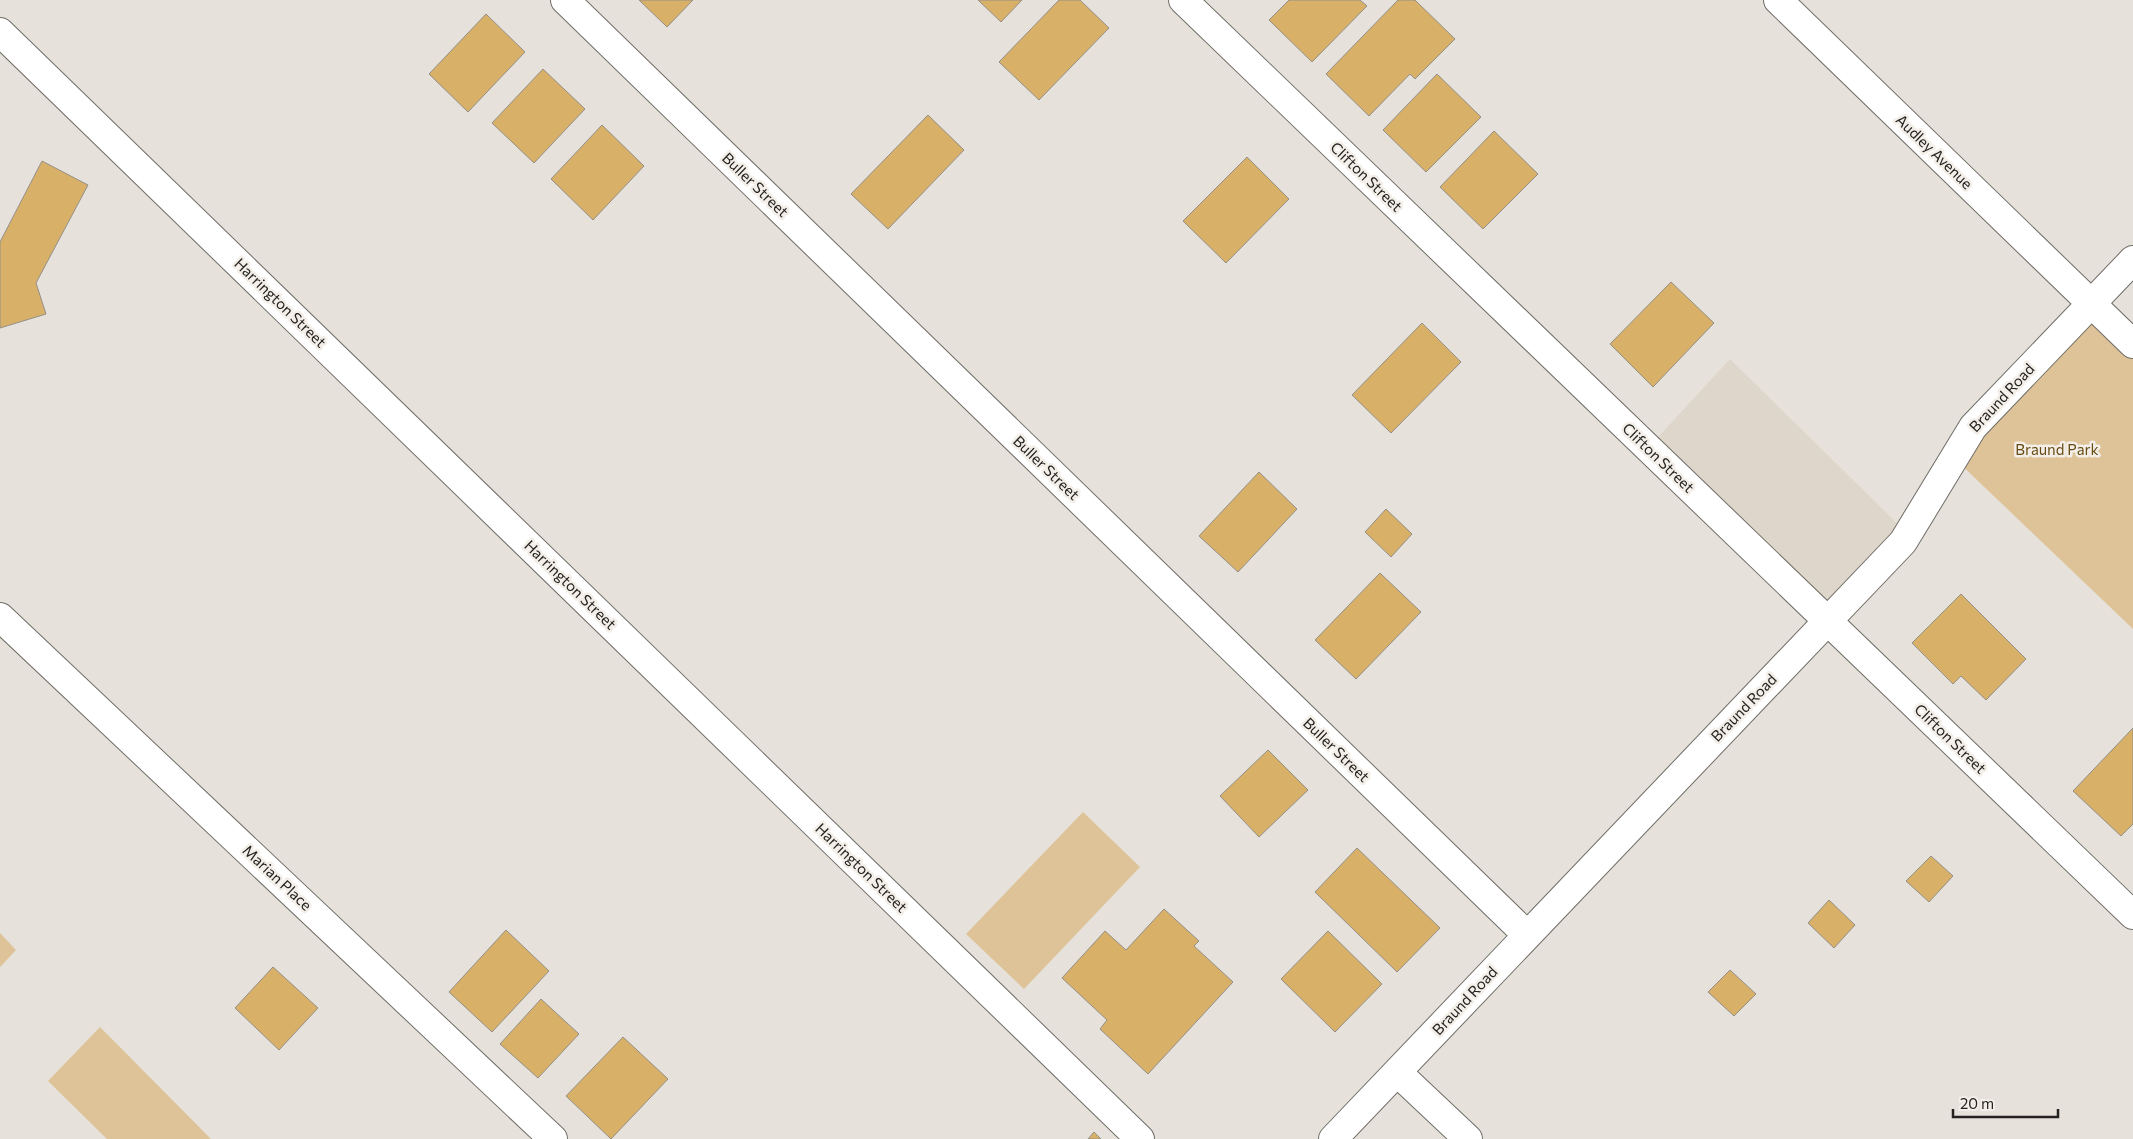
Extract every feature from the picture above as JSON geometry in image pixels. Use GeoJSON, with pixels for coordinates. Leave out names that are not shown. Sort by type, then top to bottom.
{"type":"FeatureCollection","features":[{"type":"Feature","properties":{"kind":"street","name":"Buller Street"},"geometry":{"type":"LineString","coordinates":[[565,0],[1526,935]]}},
{"type":"Feature","properties":{"kind":"street","name":"Clifton Street"},"geometry":{"type":"LineString","coordinates":[[1183,0],[2133,916]]}},
{"type":"Feature","properties":{"kind":"street","name":"Audley Avenue"},"geometry":{"type":"LineString","coordinates":[[1778,0],[2133,344]]}},
{"type":"Feature","properties":{"kind":"street","name":"Harrington Street"},"geometry":{"type":"LineString","coordinates":[[0,32],[1140,1139]]}},
{"type":"Feature","properties":{"kind":"street","name":"Braund Road"},"geometry":{"type":"LineString","coordinates":[[1333,1139],[1903,542],[1973,427],[2133,260]]}},
{"type":"Feature","properties":{"kind":"street","name":"Marian Place"},"geometry":{"type":"LineString","coordinates":[[0,617],[553,1139]]}},
{"type":"Feature","properties":{"kind":"street"},"geometry":{"type":"LineString","coordinates":[[1398,1073],[1468,1139]]}},
{"type":"Feature","properties":{"kind":"shaded area"},"geometry":{"type":"Polygon","coordinates":[[[1730,359],[1908,534],[1827,621],[1648,448],[1730,359]]]}},
{"type":"Feature","properties":{"kind":"green space","name":"Braund Park"},"geometry":{"type":"Polygon","coordinates":[[[2091,304],[2133,344],[2133,629],[1954,458],[2091,304]]]}},
{"type":"Feature","properties":{"kind":"green space"},"geometry":{"type":"Polygon","coordinates":[[[1083,812],[1140,867],[1024,989],[966,934],[1083,812]]]}},
{"type":"Feature","properties":{"kind":"green space"},"geometry":{"type":"Polygon","coordinates":[[[0,933],[16,950],[0,967],[0,933]]]}},
{"type":"Feature","properties":{"kind":"green space"},"geometry":{"type":"Polygon","coordinates":[[[100,1027],[211,1139],[107,1139],[48,1081],[100,1027]]]}},
{"type":"Feature","properties":{"kind":"building"},"geometry":{"type":"Polygon","coordinates":[[[639,0],[693,0],[667,27],[639,0]]]}},
{"type":"Feature","properties":{"kind":"building"},"geometry":{"type":"Polygon","coordinates":[[[978,0],[1022,0],[1001,22],[978,0]]]}},
{"type":"Feature","properties":{"kind":"building"},"geometry":{"type":"Polygon","coordinates":[[[1059,0],[1080,0],[1109,28],[1039,100],[999,62],[1059,0]]]}},
{"type":"Feature","properties":{"kind":"building"},"geometry":{"type":"Polygon","coordinates":[[[1289,0],[1360,0],[1367,6],[1312,62],[1269,20],[1289,0]]]}},
{"type":"Feature","properties":{"kind":"building"},"geometry":{"type":"Polygon","coordinates":[[[1398,0],[1415,0],[1455,39],[1415,79],[1410,74],[1369,116],[1326,74],[1398,0]]]}},
{"type":"Feature","properties":{"kind":"building"},"geometry":{"type":"Polygon","coordinates":[[[486,14],[525,52],[468,112],[429,74],[486,14]]]}},
{"type":"Feature","properties":{"kind":"building"},"geometry":{"type":"Polygon","coordinates":[[[543,69],[585,109],[534,163],[492,123],[543,69]]]}},
{"type":"Feature","properties":{"kind":"building"},"geometry":{"type":"Polygon","coordinates":[[[1437,74],[1481,117],[1426,172],[1383,130],[1437,74]]]}},
{"type":"Feature","properties":{"kind":"building"},"geometry":{"type":"Polygon","coordinates":[[[928,115],[964,150],[888,229],[851,194],[928,115]]]}},
{"type":"Feature","properties":{"kind":"building"},"geometry":{"type":"Polygon","coordinates":[[[602,125],[644,166],[593,220],[551,179],[602,125]]]}},
{"type":"Feature","properties":{"kind":"building"},"geometry":{"type":"Polygon","coordinates":[[[1494,131],[1538,174],[1483,229],[1440,187],[1494,131]]]}},
{"type":"Feature","properties":{"kind":"building"},"geometry":{"type":"Polygon","coordinates":[[[1247,157],[1289,199],[1226,263],[1183,221],[1247,157]]]}},
{"type":"Feature","properties":{"kind":"building"},"geometry":{"type":"Polygon","coordinates":[[[42,161],[88,185],[36,283],[46,314],[0,328],[0,242],[42,161]]]}},
{"type":"Feature","properties":{"kind":"building"},"geometry":{"type":"Polygon","coordinates":[[[1671,282],[1714,323],[1653,387],[1610,344],[1671,282]]]}},
{"type":"Feature","properties":{"kind":"building"},"geometry":{"type":"Polygon","coordinates":[[[1422,323],[1461,362],[1391,433],[1352,395],[1422,323]]]}},
{"type":"Feature","properties":{"kind":"building"},"geometry":{"type":"Polygon","coordinates":[[[1259,472],[1297,509],[1238,572],[1199,536],[1259,472]]]}},
{"type":"Feature","properties":{"kind":"building"},"geometry":{"type":"Polygon","coordinates":[[[1386,509],[1412,534],[1391,557],[1365,532],[1386,509]]]}},
{"type":"Feature","properties":{"kind":"building"},"geometry":{"type":"Polygon","coordinates":[[[1380,573],[1421,612],[1356,679],[1315,640],[1380,573]]]}},
{"type":"Feature","properties":{"kind":"building"},"geometry":{"type":"Polygon","coordinates":[[[1961,594],[2026,659],[1986,700],[1961,676],[1953,684],[1912,643],[1961,594]]]}},
{"type":"Feature","properties":{"kind":"building"},"geometry":{"type":"Polygon","coordinates":[[[2133,728],[2133,824],[2121,836],[2073,791],[2133,728]]]}},
{"type":"Feature","properties":{"kind":"building"},"geometry":{"type":"Polygon","coordinates":[[[1268,750],[1308,790],[1259,837],[1220,796],[1268,750]]]}},
{"type":"Feature","properties":{"kind":"building"},"geometry":{"type":"Polygon","coordinates":[[[1357,848],[1440,928],[1397,972],[1315,892],[1357,848]]]}},
{"type":"Feature","properties":{"kind":"building"},"geometry":{"type":"Polygon","coordinates":[[[1931,856],[1953,876],[1929,902],[1906,881],[1931,856]]]}},
{"type":"Feature","properties":{"kind":"building"},"geometry":{"type":"Polygon","coordinates":[[[1829,900],[1855,925],[1834,948],[1808,923],[1829,900]]]}},
{"type":"Feature","properties":{"kind":"building"},"geometry":{"type":"Polygon","coordinates":[[[1164,909],[1199,941],[1194,946],[1233,982],[1148,1074],[1100,1029],[1107,1020],[1062,978],[1105,931],[1126,950],[1164,909]]]}},
{"type":"Feature","properties":{"kind":"building"},"geometry":{"type":"Polygon","coordinates":[[[506,930],[549,971],[492,1032],[449,992],[506,930]]]}},
{"type":"Feature","properties":{"kind":"building"},"geometry":{"type":"Polygon","coordinates":[[[1328,931],[1382,984],[1335,1032],[1281,979],[1328,931]]]}},
{"type":"Feature","properties":{"kind":"building"},"geometry":{"type":"Polygon","coordinates":[[[273,967],[318,1008],[279,1050],[235,1008],[273,967]]]}},
{"type":"Feature","properties":{"kind":"building"},"geometry":{"type":"Polygon","coordinates":[[[1730,970],[1756,994],[1734,1016],[1708,992],[1730,970]]]}},
{"type":"Feature","properties":{"kind":"building"},"geometry":{"type":"Polygon","coordinates":[[[541,999],[579,1034],[538,1078],[500,1044],[541,999]]]}},
{"type":"Feature","properties":{"kind":"building"},"geometry":{"type":"Polygon","coordinates":[[[623,1037],[668,1079],[611,1139],[566,1096],[623,1037]]]}},
{"type":"Feature","properties":{"kind":"building"},"geometry":{"type":"Polygon","coordinates":[[[1094,1132],[1101,1139],[1088,1139],[1094,1132]]]}}]}
